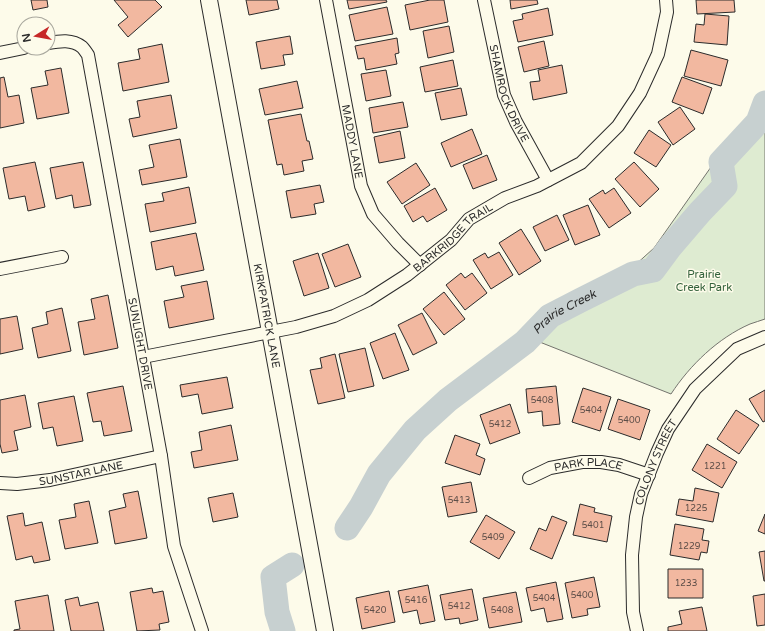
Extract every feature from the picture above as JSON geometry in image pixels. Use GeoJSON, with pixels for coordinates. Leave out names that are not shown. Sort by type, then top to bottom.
{"type":"FeatureCollection","features":[{"type":"Feature","properties":{"kind":"street","name":"KIRKPATRICK LANE"},"geometry":{"type":"LineString","coordinates":[[209,0],[325,631]]}},
{"type":"Feature","properties":{"kind":"street","name":"MADDY LANE"},"geometry":{"type":"LineString","coordinates":[[326,0],[361,186],[373,214],[398,243],[420,265]]}},
{"type":"Feature","properties":{"kind":"street","name":"SHAMROCK DRIVE"},"geometry":{"type":"LineString","coordinates":[[484,0],[504,95],[516,122],[548,180]]}},
{"type":"Feature","properties":{"kind":"street","name":"BARKRIDGE TRAIL"},"geometry":{"type":"LineString","coordinates":[[143,357],[296,327],[334,316],[368,300],[407,275],[451,240],[469,219],[505,198],[548,180],[581,163],[618,126],[640,93],[658,54],[667,12],[666,0]]}},
{"type":"Feature","properties":{"kind":"street","name":"SUNLIGHT DRIVE"},"geometry":{"type":"LineString","coordinates":[[56,42],[66,41],[74,43],[82,47],[88,55],[161,456],[174,546],[202,631]]}},
{"type":"Feature","properties":{"kind":"street"},"geometry":{"type":"LineString","coordinates":[[0,53],[16,50]]}},
{"type":"Feature","properties":{"kind":"street"},"geometry":{"type":"LineString","coordinates":[[0,269],[62,257]]}},
{"type":"Feature","properties":{"kind":"street","name":"COLONY STREET"},"geometry":{"type":"LineString","coordinates":[[637,631],[633,612],[632,555],[636,517],[641,494],[657,454],[668,430],[695,389],[737,349],[765,337]]}},
{"type":"Feature","properties":{"kind":"street","name":"SUNSTAR LANE"},"geometry":{"type":"LineString","coordinates":[[0,483],[17,484],[50,480],[161,456]]}},
{"type":"Feature","properties":{"kind":"street","name":"PARK PLACE"},"geometry":{"type":"LineString","coordinates":[[529,478],[550,468],[582,462],[601,462],[619,465],[649,475]]}},
{"type":"Feature","properties":{"kind":"green space","name":"Prairie Creek Park"},"geometry":{"type":"Polygon","coordinates":[[[765,105],[765,319],[738,330],[716,345],[696,363],[671,394],[527,337],[579,296],[623,276],[654,248],[711,167],[765,105]]]}},
{"type":"Feature","properties":{"kind":"building"},"geometry":{"type":"Polygon","coordinates":[[[31,0],[47,0],[48,7],[33,10],[31,0]]]}},
{"type":"Feature","properties":{"kind":"building"},"geometry":{"type":"Polygon","coordinates":[[[114,0],[155,0],[162,7],[128,37],[118,25],[128,17],[114,0]]]}},
{"type":"Feature","properties":{"kind":"building"},"geometry":{"type":"Polygon","coordinates":[[[246,0],[277,0],[279,9],[249,15],[246,0]]]}},
{"type":"Feature","properties":{"kind":"building"},"geometry":{"type":"Polygon","coordinates":[[[347,0],[386,0],[387,2],[349,9],[347,0]]]}},
{"type":"Feature","properties":{"kind":"building"},"geometry":{"type":"Polygon","coordinates":[[[430,0],[444,0],[448,22],[410,30],[405,5],[430,0]]]}},
{"type":"Feature","properties":{"kind":"building"},"geometry":{"type":"Polygon","coordinates":[[[510,0],[537,0],[538,4],[511,9],[510,0]]]}},
{"type":"Feature","properties":{"kind":"building"},"geometry":{"type":"Polygon","coordinates":[[[696,0],[734,0],[735,12],[697,14],[696,0]]]}},
{"type":"Feature","properties":{"kind":"building"},"geometry":{"type":"Polygon","coordinates":[[[387,7],[393,34],[355,41],[349,15],[387,7]]]}},
{"type":"Feature","properties":{"kind":"building"},"geometry":{"type":"Polygon","coordinates":[[[548,8],[553,35],[518,42],[513,21],[523,19],[522,14],[548,8]]]}},
{"type":"Feature","properties":{"kind":"building"},"geometry":{"type":"Polygon","coordinates":[[[705,14],[729,16],[727,45],[694,42],[696,24],[704,25],[705,14]]]}},
{"type":"Feature","properties":{"kind":"building"},"geometry":{"type":"Polygon","coordinates":[[[449,26],[454,52],[428,58],[423,31],[449,26]]]}},
{"type":"Feature","properties":{"kind":"building"},"geometry":{"type":"Polygon","coordinates":[[[290,36],[293,54],[283,55],[285,65],[261,69],[256,42],[290,36]]]}},
{"type":"Feature","properties":{"kind":"building"},"geometry":{"type":"Polygon","coordinates":[[[397,38],[399,53],[395,54],[397,64],[366,70],[364,58],[358,59],[355,46],[397,38]]]}},
{"type":"Feature","properties":{"kind":"building"},"geometry":{"type":"Polygon","coordinates":[[[544,41],[549,66],[524,72],[518,47],[544,41]]]}},
{"type":"Feature","properties":{"kind":"building"},"geometry":{"type":"Polygon","coordinates":[[[162,44],[169,82],[123,91],[118,63],[140,59],[138,49],[162,44]]]}},
{"type":"Feature","properties":{"kind":"building"},"geometry":{"type":"Polygon","coordinates":[[[691,50],[728,60],[721,86],[684,76],[691,50]]]}},
{"type":"Feature","properties":{"kind":"building"},"geometry":{"type":"Polygon","coordinates":[[[453,60],[458,86],[425,92],[420,67],[453,60]]]}},
{"type":"Feature","properties":{"kind":"building"},"geometry":{"type":"Polygon","coordinates":[[[562,65],[567,93],[533,100],[530,82],[540,81],[538,70],[562,65]]]}},
{"type":"Feature","properties":{"kind":"building"},"geometry":{"type":"Polygon","coordinates":[[[61,68],[69,113],[37,119],[31,88],[48,85],[45,71],[61,68]]]}},
{"type":"Feature","properties":{"kind":"building"},"geometry":{"type":"Polygon","coordinates":[[[386,70],[391,96],[366,101],[361,74],[386,70]]]}},
{"type":"Feature","properties":{"kind":"building"},"geometry":{"type":"Polygon","coordinates":[[[4,77],[8,97],[19,95],[24,123],[0,128],[0,78],[4,77]]]}},
{"type":"Feature","properties":{"kind":"building"},"geometry":{"type":"Polygon","coordinates":[[[682,77],[712,88],[703,114],[672,102],[682,77]]]}},
{"type":"Feature","properties":{"kind":"building"},"geometry":{"type":"Polygon","coordinates":[[[297,81],[303,108],[265,115],[259,89],[297,81]]]}},
{"type":"Feature","properties":{"kind":"building"},"geometry":{"type":"Polygon","coordinates":[[[461,88],[467,115],[441,120],[435,93],[461,88]]]}},
{"type":"Feature","properties":{"kind":"building"},"geometry":{"type":"Polygon","coordinates":[[[171,95],[177,128],[133,137],[129,119],[140,117],[137,101],[171,95]]]}},
{"type":"Feature","properties":{"kind":"building"},"geometry":{"type":"Polygon","coordinates":[[[403,102],[408,127],[373,133],[369,108],[403,102]]]}},
{"type":"Feature","properties":{"kind":"building"},"geometry":{"type":"Polygon","coordinates":[[[680,107],[695,129],[673,145],[658,122],[680,107]]]}},
{"type":"Feature","properties":{"kind":"building"},"geometry":{"type":"Polygon","coordinates":[[[301,114],[313,159],[302,161],[304,171],[284,175],[282,164],[277,165],[268,120],[301,114]]]}},
{"type":"Feature","properties":{"kind":"building"},"geometry":{"type":"Polygon","coordinates":[[[472,129],[482,154],[451,167],[441,143],[472,129]]]}},
{"type":"Feature","properties":{"kind":"building"},"geometry":{"type":"Polygon","coordinates":[[[649,130],[671,145],[656,167],[634,153],[649,130]]]}},
{"type":"Feature","properties":{"kind":"building"},"geometry":{"type":"Polygon","coordinates":[[[400,131],[405,158],[379,163],[374,137],[400,131]]]}},
{"type":"Feature","properties":{"kind":"building"},"geometry":{"type":"Polygon","coordinates":[[[180,139],[187,177],[142,185],[139,170],[154,167],[149,145],[180,139]]]}},
{"type":"Feature","properties":{"kind":"building"},"geometry":{"type":"Polygon","coordinates":[[[487,155],[497,180],[473,189],[463,165],[487,155]]]}},
{"type":"Feature","properties":{"kind":"building"},"geometry":{"type":"Polygon","coordinates":[[[35,162],[45,207],[28,211],[25,196],[9,199],[3,168],[35,162]]]}},
{"type":"Feature","properties":{"kind":"building"},"geometry":{"type":"Polygon","coordinates":[[[83,162],[91,205],[74,208],[72,195],[56,199],[50,168],[83,162]]]}},
{"type":"Feature","properties":{"kind":"building"},"geometry":{"type":"Polygon","coordinates":[[[634,162],[659,189],[640,207],[615,179],[634,162]]]}},
{"type":"Feature","properties":{"kind":"building"},"geometry":{"type":"Polygon","coordinates":[[[416,163],[430,185],[402,204],[387,182],[416,163]]]}},
{"type":"Feature","properties":{"kind":"building"},"geometry":{"type":"Polygon","coordinates":[[[320,185],[324,202],[314,204],[316,214],[291,218],[286,191],[320,185]]]}},
{"type":"Feature","properties":{"kind":"building"},"geometry":{"type":"Polygon","coordinates":[[[189,187],[196,223],[150,232],[145,204],[164,201],[162,193],[189,187]]]}},
{"type":"Feature","properties":{"kind":"building"},"geometry":{"type":"Polygon","coordinates":[[[435,188],[447,210],[427,222],[423,216],[413,222],[404,206],[435,188]]]}},
{"type":"Feature","properties":{"kind":"building"},"geometry":{"type":"Polygon","coordinates":[[[614,188],[631,213],[609,228],[589,199],[603,190],[605,194],[614,188]]]}},
{"type":"Feature","properties":{"kind":"building"},"geometry":{"type":"Polygon","coordinates":[[[588,205],[600,235],[575,245],[563,215],[588,205]]]}},
{"type":"Feature","properties":{"kind":"building"},"geometry":{"type":"Polygon","coordinates":[[[557,215],[569,240],[545,251],[533,227],[557,215]]]}},
{"type":"Feature","properties":{"kind":"building"},"geometry":{"type":"Polygon","coordinates":[[[521,229],[541,261],[519,275],[499,243],[521,229]]]}},
{"type":"Feature","properties":{"kind":"building"},"geometry":{"type":"Polygon","coordinates":[[[196,233],[204,270],[175,276],[173,266],[156,270],[151,242],[196,233]]]}},
{"type":"Feature","properties":{"kind":"building"},"geometry":{"type":"Polygon","coordinates":[[[348,244],[361,277],[335,287],[322,254],[348,244]]]}},
{"type":"Feature","properties":{"kind":"building"},"geometry":{"type":"Polygon","coordinates":[[[499,252],[513,275],[491,289],[473,260],[485,253],[488,258],[499,252]]]}},
{"type":"Feature","properties":{"kind":"building"},"geometry":{"type":"Polygon","coordinates":[[[318,253],[329,288],[304,296],[293,261],[318,253]]]}},
{"type":"Feature","properties":{"kind":"building"},"geometry":{"type":"Polygon","coordinates":[[[461,273],[465,278],[472,273],[487,293],[465,310],[446,285],[461,273]]]}},
{"type":"Feature","properties":{"kind":"building"},"geometry":{"type":"Polygon","coordinates":[[[207,281],[214,319],[169,328],[164,301],[184,297],[181,286],[207,281]]]}},
{"type":"Feature","properties":{"kind":"building"},"geometry":{"type":"Polygon","coordinates":[[[444,292],[465,319],[444,335],[423,309],[444,292]]]}},
{"type":"Feature","properties":{"kind":"building"},"geometry":{"type":"Polygon","coordinates":[[[108,295],[118,348],[84,355],[78,322],[95,319],[91,299],[108,295]]]}},
{"type":"Feature","properties":{"kind":"building"},"geometry":{"type":"Polygon","coordinates":[[[62,308],[71,351],[38,358],[32,328],[48,324],[46,312],[62,308]]]}},
{"type":"Feature","properties":{"kind":"building"},"geometry":{"type":"Polygon","coordinates":[[[422,313],[437,343],[413,355],[398,325],[422,313]]]}},
{"type":"Feature","properties":{"kind":"building"},"geometry":{"type":"Polygon","coordinates":[[[17,316],[23,349],[0,354],[0,319],[17,316]]]}},
{"type":"Feature","properties":{"kind":"building"},"geometry":{"type":"Polygon","coordinates":[[[395,333],[409,370],[383,379],[370,343],[395,333]]]}},
{"type":"Feature","properties":{"kind":"building"},"geometry":{"type":"Polygon","coordinates":[[[365,348],[374,386],[348,392],[339,354],[365,348]]]}},
{"type":"Feature","properties":{"kind":"building"},"geometry":{"type":"Polygon","coordinates":[[[335,354],[345,398],[318,404],[310,370],[322,368],[320,358],[335,354]]]}},
{"type":"Feature","properties":{"kind":"building"},"geometry":{"type":"Polygon","coordinates":[[[227,377],[233,408],[202,414],[198,394],[182,397],[180,385],[227,377]]]}},
{"type":"Feature","properties":{"kind":"building"},"geometry":{"type":"Polygon","coordinates":[[[123,386],[132,431],[104,436],[101,421],[93,422],[87,393],[123,386]]]}},
{"type":"Feature","properties":{"kind":"building"},"geometry":{"type":"Polygon","coordinates":[[[556,386],[560,424],[543,426],[542,411],[528,413],[526,389],[556,386]]]}},
{"type":"Feature","properties":{"kind":"building"},"geometry":{"type":"Polygon","coordinates":[[[583,388],[611,397],[600,431],[572,422],[583,388]]]}},
{"type":"Feature","properties":{"kind":"building"},"geometry":{"type":"Polygon","coordinates":[[[765,390],[765,421],[763,422],[749,399],[765,390]]]}},
{"type":"Feature","properties":{"kind":"building"},"geometry":{"type":"Polygon","coordinates":[[[25,395],[31,427],[14,431],[18,450],[2,453],[0,444],[0,400],[25,395]]]}},
{"type":"Feature","properties":{"kind":"building"},"geometry":{"type":"Polygon","coordinates":[[[74,396],[83,441],[57,446],[53,427],[43,429],[38,403],[74,396]]]}},
{"type":"Feature","properties":{"kind":"building"},"geometry":{"type":"Polygon","coordinates":[[[618,399],[650,410],[640,440],[608,429],[618,399]]]}},
{"type":"Feature","properties":{"kind":"building"},"geometry":{"type":"Polygon","coordinates":[[[510,404],[520,433],[490,444],[480,415],[510,404]]]}},
{"type":"Feature","properties":{"kind":"building"},"geometry":{"type":"Polygon","coordinates":[[[736,410],[759,425],[739,454],[717,439],[736,410]]]}},
{"type":"Feature","properties":{"kind":"building"},"geometry":{"type":"Polygon","coordinates":[[[231,425],[238,460],[194,468],[191,452],[202,450],[199,432],[231,425]]]}},
{"type":"Feature","properties":{"kind":"building"},"geometry":{"type":"Polygon","coordinates":[[[455,435],[480,444],[476,455],[485,459],[480,475],[445,463],[455,435]]]}},
{"type":"Feature","properties":{"kind":"building"},"geometry":{"type":"Polygon","coordinates":[[[707,444],[737,462],[722,488],[692,470],[707,444]]]}},
{"type":"Feature","properties":{"kind":"building"},"geometry":{"type":"Polygon","coordinates":[[[471,482],[477,512],[448,517],[442,487],[471,482]]]}},
{"type":"Feature","properties":{"kind":"building"},"geometry":{"type":"Polygon","coordinates":[[[695,488],[719,493],[713,522],[676,515],[679,499],[693,501],[695,488]]]}},
{"type":"Feature","properties":{"kind":"building"},"geometry":{"type":"Polygon","coordinates":[[[138,491],[147,538],[115,544],[109,511],[126,507],[123,494],[138,491]]]}},
{"type":"Feature","properties":{"kind":"building"},"geometry":{"type":"Polygon","coordinates":[[[233,493],[238,517],[213,522],[208,498],[233,493]]]}},
{"type":"Feature","properties":{"kind":"building"},"geometry":{"type":"Polygon","coordinates":[[[89,501],[98,543],[65,549],[59,520],[76,517],[74,504],[89,501]]]}},
{"type":"Feature","properties":{"kind":"building"},"geometry":{"type":"Polygon","coordinates":[[[580,504],[595,508],[594,512],[612,516],[607,542],[573,535],[580,504]]]}},
{"type":"Feature","properties":{"kind":"building"},"geometry":{"type":"Polygon","coordinates":[[[23,513],[25,526],[42,522],[50,560],[34,563],[32,556],[16,560],[7,516],[23,513]]]}},
{"type":"Feature","properties":{"kind":"building"},"geometry":{"type":"Polygon","coordinates":[[[765,514],[765,534],[758,531],[765,514]]]}},
{"type":"Feature","properties":{"kind":"building"},"geometry":{"type":"Polygon","coordinates":[[[486,515],[515,532],[499,559],[470,542],[486,515]]]}},
{"type":"Feature","properties":{"kind":"building"},"geometry":{"type":"Polygon","coordinates":[[[552,516],[567,522],[552,559],[530,549],[539,528],[546,531],[552,516]]]}},
{"type":"Feature","properties":{"kind":"building"},"geometry":{"type":"Polygon","coordinates":[[[675,524],[704,529],[702,540],[709,541],[707,553],[701,552],[699,560],[670,555],[675,524]]]}},
{"type":"Feature","properties":{"kind":"building"},"geometry":{"type":"Polygon","coordinates":[[[765,551],[765,581],[764,581],[759,552],[765,551]]]}},
{"type":"Feature","properties":{"kind":"building"},"geometry":{"type":"Polygon","coordinates":[[[668,569],[703,569],[703,598],[668,598],[668,569]]]}},
{"type":"Feature","properties":{"kind":"building"},"geometry":{"type":"Polygon","coordinates":[[[594,577],[600,607],[587,609],[588,615],[572,618],[565,583],[594,577]]]}},
{"type":"Feature","properties":{"kind":"building"},"geometry":{"type":"Polygon","coordinates":[[[556,582],[563,619],[547,622],[544,608],[531,611],[526,588],[556,582]]]}},
{"type":"Feature","properties":{"kind":"building"},"geometry":{"type":"Polygon","coordinates":[[[428,585],[435,621],[420,624],[417,610],[403,613],[398,591],[428,585]]]}},
{"type":"Feature","properties":{"kind":"building"},"geometry":{"type":"Polygon","coordinates":[[[152,588],[153,593],[163,591],[169,622],[159,624],[160,630],[137,631],[130,592],[152,588]]]}},
{"type":"Feature","properties":{"kind":"building"},"geometry":{"type":"Polygon","coordinates":[[[472,589],[478,620],[460,624],[459,618],[445,620],[440,595],[472,589]]]}},
{"type":"Feature","properties":{"kind":"building"},"geometry":{"type":"Polygon","coordinates":[[[389,591],[395,622],[362,629],[356,598],[389,591]]]}},
{"type":"Feature","properties":{"kind":"building"},"geometry":{"type":"Polygon","coordinates":[[[516,592],[522,622],[489,628],[483,598],[516,592]]]}},
{"type":"Feature","properties":{"kind":"building"},"geometry":{"type":"Polygon","coordinates":[[[765,594],[765,625],[757,626],[753,596],[765,594]]]}},
{"type":"Feature","properties":{"kind":"building"},"geometry":{"type":"Polygon","coordinates":[[[48,595],[54,631],[14,631],[20,629],[15,601],[48,595]]]}},
{"type":"Feature","properties":{"kind":"building"},"geometry":{"type":"Polygon","coordinates":[[[78,597],[80,606],[98,602],[104,631],[71,631],[65,600],[78,597]]]}},
{"type":"Feature","properties":{"kind":"building"},"geometry":{"type":"Polygon","coordinates":[[[702,607],[707,631],[668,631],[668,627],[682,624],[679,611],[702,607]]]}},
{"type":"Feature","properties":{"kind":"waterway","name":"Prairie Creek"},"geometry":{"type":"LineString","coordinates":[[347,528],[361,507],[379,474],[415,430],[448,400],[525,342],[550,316],[633,274],[653,270],[670,247],[725,186],[721,162],[758,122],[765,103]]}},
{"type":"Feature","properties":{"kind":"waterway","name":"Prairie Creek"},"geometry":{"type":"LineString","coordinates":[[283,631],[277,612],[273,577],[292,565]]}}]}
